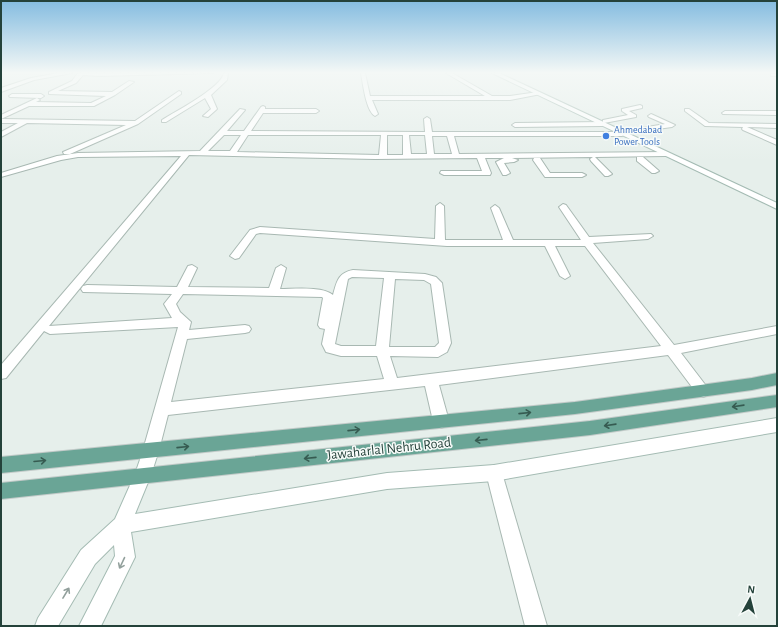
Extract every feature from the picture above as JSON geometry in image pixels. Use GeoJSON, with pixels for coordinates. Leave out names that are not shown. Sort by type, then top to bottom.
{"type":"FeatureCollection","features":[{"type":"Feature","properties":{"kind":"main road","name":"Jawaharlal Nehru Road"},"geometry":{"type":"LineString","coordinates":[[1,465],[575,408],[752,384],[777,379]]}},
{"type":"Feature","properties":{"kind":"main road","name":"Jawaharlal Nehru Road"},"geometry":{"type":"LineString","coordinates":[[1,491],[590,428],[777,401]]}},
{"type":"Feature","properties":{"kind":"street"},"geometry":{"type":"LineString","coordinates":[[2,117],[33,102]]}},
{"type":"Feature","properties":{"kind":"street"},"geometry":{"type":"LineString","coordinates":[[63,122],[97,102]]}},
{"type":"Feature","properties":{"kind":"street"},"geometry":{"type":"LineString","coordinates":[[60,158],[70,151],[136,123],[165,102]]}},
{"type":"Feature","properties":{"kind":"street"},"geometry":{"type":"LineString","coordinates":[[164,121],[193,102]]}},
{"type":"Feature","properties":{"kind":"street"},"geometry":{"type":"LineString","coordinates":[[206,116],[214,108],[211,102]]}},
{"type":"Feature","properties":{"kind":"street"},"geometry":{"type":"LineString","coordinates":[[370,102],[375,114]]}},
{"type":"Feature","properties":{"kind":"street"},"geometry":{"type":"LineString","coordinates":[[557,102],[604,123],[630,132],[777,200]]}},
{"type":"Feature","properties":{"kind":"street"},"geometry":{"type":"LineString","coordinates":[[562,102],[604,123],[622,134],[777,206]]}},
{"type":"Feature","properties":{"kind":"street"},"geometry":{"type":"LineString","coordinates":[[29,104],[92,105]]}},
{"type":"Feature","properties":{"kind":"street"},"geometry":{"type":"LineString","coordinates":[[515,125],[604,123],[634,116],[624,110],[640,107]]}},
{"type":"Feature","properties":{"kind":"street"},"geometry":{"type":"LineString","coordinates":[[202,153],[242,110]]}},
{"type":"Feature","properties":{"kind":"street"},"geometry":{"type":"LineString","coordinates":[[232,154],[262,110],[316,112]]}},
{"type":"Feature","properties":{"kind":"street"},"geometry":{"type":"LineString","coordinates":[[687,110],[707,125],[777,126]]}},
{"type":"Feature","properties":{"kind":"street"},"geometry":{"type":"LineString","coordinates":[[777,113],[724,113],[742,126],[777,142]]}},
{"type":"Feature","properties":{"kind":"street"},"geometry":{"type":"LineString","coordinates":[[630,132],[672,125],[651,116]]}},
{"type":"Feature","properties":{"kind":"street"},"geometry":{"type":"LineString","coordinates":[[2,117],[26,121],[136,123]]}},
{"type":"Feature","properties":{"kind":"street"},"geometry":{"type":"LineString","coordinates":[[427,119],[432,156]]}},
{"type":"Feature","properties":{"kind":"street"},"geometry":{"type":"LineString","coordinates":[[1,135],[26,121]]}},
{"type":"Feature","properties":{"kind":"street"},"geometry":{"type":"LineString","coordinates":[[222,133],[622,134]]}},
{"type":"Feature","properties":{"kind":"street"},"geometry":{"type":"LineString","coordinates":[[383,156],[384,133]]}},
{"type":"Feature","properties":{"kind":"street"},"geometry":{"type":"LineString","coordinates":[[406,133],[407,156]]}},
{"type":"Feature","properties":{"kind":"street"},"geometry":{"type":"LineString","coordinates":[[450,134],[456,156]]}},
{"type":"Feature","properties":{"kind":"street"},"geometry":{"type":"LineString","coordinates":[[1,175],[60,158],[78,155],[188,153],[383,156],[666,154]]}},
{"type":"Feature","properties":{"kind":"street"},"geometry":{"type":"LineString","coordinates":[[1,374],[188,153]]}},
{"type":"Feature","properties":{"kind":"street"},"geometry":{"type":"LineString","coordinates":[[444,173],[487,173],[480,156]]}},
{"type":"Feature","properties":{"kind":"street"},"geometry":{"type":"LineString","coordinates":[[594,159],[608,174]]}},
{"type":"Feature","properties":{"kind":"street"},"geometry":{"type":"LineString","coordinates":[[640,159],[655,171]]}},
{"type":"Feature","properties":{"kind":"street"},"geometry":{"type":"LineString","coordinates":[[506,173],[500,162],[501,161],[675,159]]}},
{"type":"Feature","properties":{"kind":"street"},"geometry":{"type":"LineString","coordinates":[[528,160],[538,173]]}},
{"type":"Feature","properties":{"kind":"street"},"geometry":{"type":"LineString","coordinates":[[541,160],[553,172]]}},
{"type":"Feature","properties":{"kind":"street"},"geometry":{"type":"LineString","coordinates":[[541,160],[548,175],[582,175]]}},
{"type":"Feature","properties":{"kind":"street"},"geometry":{"type":"LineString","coordinates":[[440,206],[440,242]]}},
{"type":"Feature","properties":{"kind":"street"},"geometry":{"type":"LineString","coordinates":[[563,207],[587,241],[703,391]]}},
{"type":"Feature","properties":{"kind":"street"},"geometry":{"type":"LineString","coordinates":[[495,208],[509,243]]}},
{"type":"Feature","properties":{"kind":"street"},"geometry":{"type":"LineString","coordinates":[[235,256],[253,232],[260,230],[440,242],[549,243],[648,236]]}},
{"type":"Feature","properties":{"kind":"street"},"geometry":{"type":"LineString","coordinates":[[549,243],[565,276]]}},
{"type":"Feature","properties":{"kind":"street"},"geometry":{"type":"LineString","coordinates":[[185,322],[176,316],[171,310],[170,304],[180,291],[192,268]]}},
{"type":"Feature","properties":{"kind":"street"},"geometry":{"type":"LineString","coordinates":[[273,292],[281,268]]}},
{"type":"Feature","properties":{"kind":"street"},"geometry":{"type":"LineString","coordinates":[[353,272],[425,277],[432,279],[436,283],[445,346],[438,352],[382,352],[335,350],[331,349],[328,344],[346,275],[353,272]]}},
{"type":"Feature","properties":{"kind":"street"},"geometry":{"type":"LineString","coordinates":[[390,275],[382,352],[392,384]]}},
{"type":"Feature","properties":{"kind":"street"},"geometry":{"type":"LineString","coordinates":[[87,289],[325,294],[329,297],[324,325]]}},
{"type":"Feature","properties":{"kind":"street"},"geometry":{"type":"LineString","coordinates":[[50,330],[185,322]]}},
{"type":"Feature","properties":{"kind":"street"},"geometry":{"type":"LineString","coordinates":[[46,626],[88,556],[121,524],[143,476],[185,322]]}},
{"type":"Feature","properties":{"kind":"street"},"geometry":{"type":"LineString","coordinates":[[181,335],[245,329]]}},
{"type":"Feature","properties":{"kind":"street"},"geometry":{"type":"LineString","coordinates":[[162,409],[431,380],[672,350],[777,330]]}},
{"type":"Feature","properties":{"kind":"street"},"geometry":{"type":"LineString","coordinates":[[431,380],[441,421]]}},
{"type":"Feature","properties":{"kind":"street"},"geometry":{"type":"LineString","coordinates":[[121,524],[387,482],[494,473],[777,425]]}},
{"type":"Feature","properties":{"kind":"street"},"geometry":{"type":"LineString","coordinates":[[494,473],[536,626]]}},
{"type":"Feature","properties":{"kind":"street"},"geometry":{"type":"LineString","coordinates":[[90,626],[125,557],[121,524]]}},
{"type":"Feature","properties":{"kind":"place","name":"Ahmedabad Power Tools"},"geometry":{"type":"Point","coordinates":[606,136]}}]}
